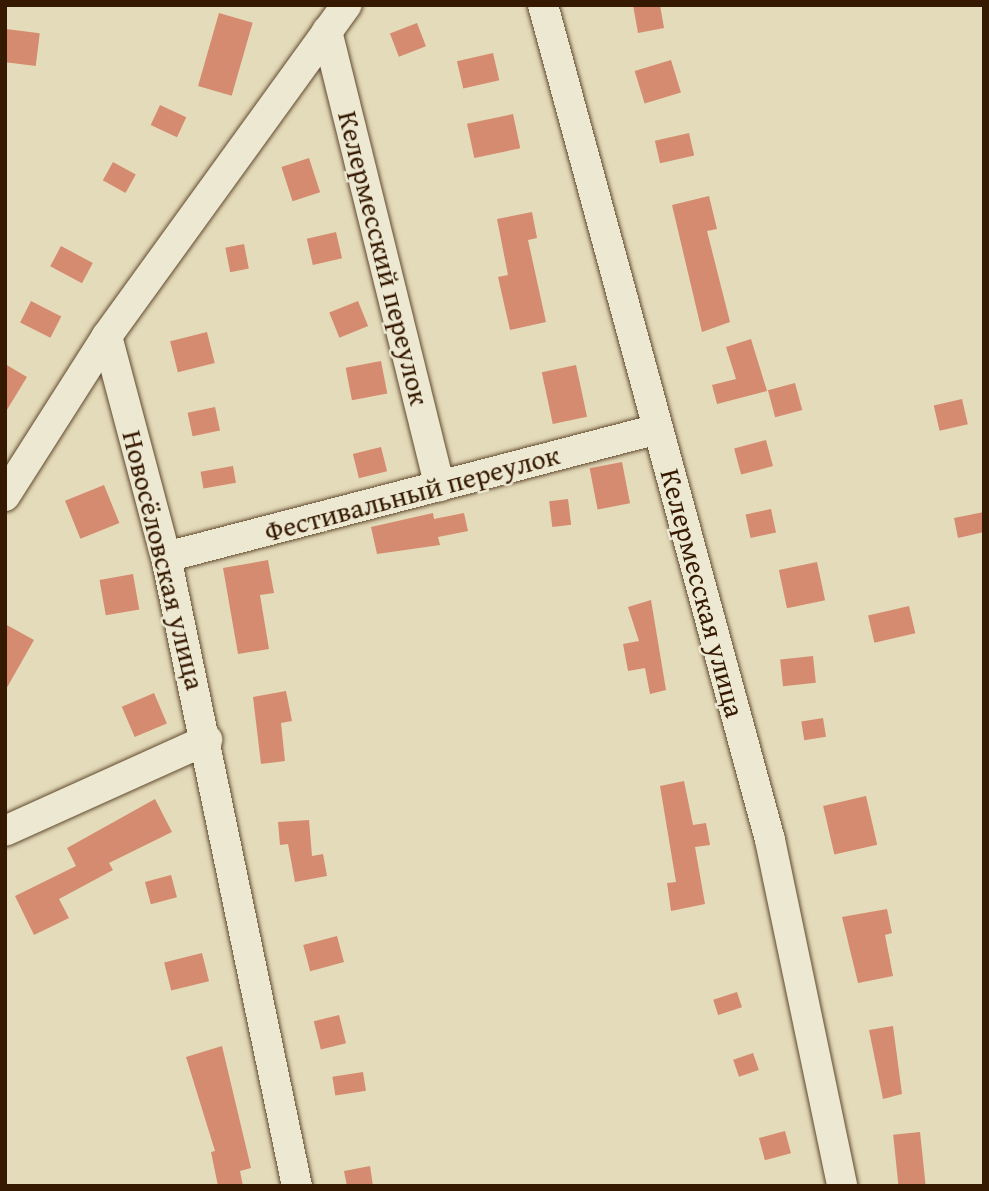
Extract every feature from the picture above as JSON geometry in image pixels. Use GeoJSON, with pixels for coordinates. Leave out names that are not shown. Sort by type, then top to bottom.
{"type":"FeatureCollection","features":[{"type":"Feature","properties":{"kind":"street"},"geometry":{"type":"LineString","coordinates":[[5,496],[107,336],[346,5]]}},
{"type":"Feature","properties":{"kind":"street","name":"Келермесская улица"},"geometry":{"type":"LineString","coordinates":[[543,5],[769,840],[842,1186]]}},
{"type":"Feature","properties":{"kind":"street","name":"Келермесский переулок"},"geometry":{"type":"LineString","coordinates":[[327,31],[440,486]]}},
{"type":"Feature","properties":{"kind":"street","name":"Новосёловская улица"},"geometry":{"type":"LineString","coordinates":[[107,336],[166,557],[207,740],[298,1186]]}},
{"type":"Feature","properties":{"kind":"street","name":"Фестивальный переулок"},"geometry":{"type":"LineString","coordinates":[[166,557],[658,429]]}},
{"type":"Feature","properties":{"kind":"street"},"geometry":{"type":"LineString","coordinates":[[5,831],[207,740]]}},
{"type":"Feature","properties":{"kind":"building"},"geometry":{"type":"Polygon","coordinates":[[[633,5],[660,5],[664,28],[638,33],[633,5]]]}},
{"type":"Feature","properties":{"kind":"building"},"geometry":{"type":"Polygon","coordinates":[[[219,13],[253,23],[232,96],[198,86],[219,13]]]}},
{"type":"Feature","properties":{"kind":"building"},"geometry":{"type":"Polygon","coordinates":[[[417,23],[426,46],[399,57],[390,33],[417,23]]]}},
{"type":"Feature","properties":{"kind":"building"},"geometry":{"type":"Polygon","coordinates":[[[6,29],[40,33],[36,66],[5,62],[6,29]]]}},
{"type":"Feature","properties":{"kind":"building"},"geometry":{"type":"Polygon","coordinates":[[[493,53],[499,80],[463,89],[457,61],[493,53]]]}},
{"type":"Feature","properties":{"kind":"building"},"geometry":{"type":"Polygon","coordinates":[[[671,60],[681,93],[645,104],[635,71],[671,60]]]}},
{"type":"Feature","properties":{"kind":"building"},"geometry":{"type":"Polygon","coordinates":[[[160,105],[186,117],[177,137],[151,125],[160,105]]]}},
{"type":"Feature","properties":{"kind":"building"},"geometry":{"type":"Polygon","coordinates":[[[513,114],[520,148],[474,158],[467,124],[513,114]]]}},
{"type":"Feature","properties":{"kind":"building"},"geometry":{"type":"Polygon","coordinates":[[[689,133],[694,155],[660,163],[655,141],[689,133]]]}},
{"type":"Feature","properties":{"kind":"building"},"geometry":{"type":"Polygon","coordinates":[[[309,158],[320,192],[293,201],[281,167],[309,158]]]}},
{"type":"Feature","properties":{"kind":"building"},"geometry":{"type":"Polygon","coordinates":[[[113,162],[136,175],[126,193],[103,180],[113,162]]]}},
{"type":"Feature","properties":{"kind":"building"},"geometry":{"type":"Polygon","coordinates":[[[709,196],[717,229],[707,231],[730,322],[702,332],[672,205],[709,196]]]}},
{"type":"Feature","properties":{"kind":"building"},"geometry":{"type":"Polygon","coordinates":[[[532,212],[537,238],[528,240],[546,322],[510,330],[498,277],[508,275],[497,219],[532,212]]]}},
{"type":"Feature","properties":{"kind":"building"},"geometry":{"type":"Polygon","coordinates":[[[336,232],[342,258],[313,265],[307,239],[336,232]]]}},
{"type":"Feature","properties":{"kind":"building"},"geometry":{"type":"Polygon","coordinates":[[[244,244],[249,269],[230,272],[225,248],[244,244]]]}},
{"type":"Feature","properties":{"kind":"building"},"geometry":{"type":"Polygon","coordinates":[[[61,246],[93,263],[82,283],[50,266],[61,246]]]}},
{"type":"Feature","properties":{"kind":"building"},"geometry":{"type":"Polygon","coordinates":[[[31,301],[61,316],[50,338],[20,322],[31,301]]]}},
{"type":"Feature","properties":{"kind":"building"},"geometry":{"type":"Polygon","coordinates":[[[358,301],[368,326],[339,338],[329,313],[358,301]]]}},
{"type":"Feature","properties":{"kind":"building"},"geometry":{"type":"Polygon","coordinates":[[[207,332],[215,363],[178,372],[170,341],[207,332]]]}},
{"type":"Feature","properties":{"kind":"building"},"geometry":{"type":"Polygon","coordinates":[[[751,339],[767,391],[717,404],[712,385],[736,379],[726,347],[751,339]]]}},
{"type":"Feature","properties":{"kind":"building"},"geometry":{"type":"Polygon","coordinates":[[[381,361],[387,393],[352,400],[346,368],[381,361]]]}},
{"type":"Feature","properties":{"kind":"building"},"geometry":{"type":"Polygon","coordinates":[[[5,364],[27,377],[5,413],[5,364]]]}},
{"type":"Feature","properties":{"kind":"building"},"geometry":{"type":"Polygon","coordinates":[[[576,365],[587,417],[553,424],[542,372],[576,365]]]}},
{"type":"Feature","properties":{"kind":"building"},"geometry":{"type":"Polygon","coordinates":[[[795,383],[802,410],[775,417],[768,390],[795,383]]]}},
{"type":"Feature","properties":{"kind":"building"},"geometry":{"type":"Polygon","coordinates":[[[962,399],[968,424],[940,431],[934,406],[962,399]]]}},
{"type":"Feature","properties":{"kind":"building"},"geometry":{"type":"Polygon","coordinates":[[[215,407],[220,430],[193,436],[188,413],[215,407]]]}},
{"type":"Feature","properties":{"kind":"building"},"geometry":{"type":"Polygon","coordinates":[[[766,440],[773,466],[741,475],[734,449],[766,440]]]}},
{"type":"Feature","properties":{"kind":"building"},"geometry":{"type":"Polygon","coordinates":[[[381,447],[387,471],[359,478],[353,454],[381,447]]]}},
{"type":"Feature","properties":{"kind":"building"},"geometry":{"type":"Polygon","coordinates":[[[622,462],[630,503],[598,510],[590,468],[622,462]]]}},
{"type":"Feature","properties":{"kind":"building"},"geometry":{"type":"Polygon","coordinates":[[[233,466],[236,483],[203,488],[201,472],[233,466]]]}},
{"type":"Feature","properties":{"kind":"building"},"geometry":{"type":"Polygon","coordinates":[[[104,485],[119,523],[80,539],[65,501],[104,485]]]}},
{"type":"Feature","properties":{"kind":"building"},"geometry":{"type":"Polygon","coordinates":[[[568,499],[571,525],[552,527],[549,501],[568,499]]]}},
{"type":"Feature","properties":{"kind":"building"},"geometry":{"type":"Polygon","coordinates":[[[771,509],[776,532],[751,538],[746,514],[771,509]]]}},
{"type":"Feature","properties":{"kind":"building"},"geometry":{"type":"Polygon","coordinates":[[[984,512],[984,532],[958,538],[954,518],[984,512]]]}},
{"type":"Feature","properties":{"kind":"building"},"geometry":{"type":"Polygon","coordinates":[[[433,513],[434,519],[464,513],[468,531],[438,537],[440,545],[377,554],[371,527],[433,513]]]}},
{"type":"Feature","properties":{"kind":"building"},"geometry":{"type":"Polygon","coordinates":[[[268,560],[274,593],[260,595],[269,649],[238,654],[223,568],[268,560]]]}},
{"type":"Feature","properties":{"kind":"building"},"geometry":{"type":"Polygon","coordinates":[[[817,562],[825,600],[787,608],[779,570],[817,562]]]}},
{"type":"Feature","properties":{"kind":"building"},"geometry":{"type":"Polygon","coordinates":[[[133,574],[139,609],[106,615],[100,580],[133,574]]]}},
{"type":"Feature","properties":{"kind":"building"},"geometry":{"type":"Polygon","coordinates":[[[651,600],[666,690],[650,694],[645,668],[628,671],[623,644],[639,641],[628,607],[651,600]]]}},
{"type":"Feature","properties":{"kind":"building"},"geometry":{"type":"Polygon","coordinates":[[[909,606],[915,633],[874,643],[868,615],[909,606]]]}},
{"type":"Feature","properties":{"kind":"building"},"geometry":{"type":"Polygon","coordinates":[[[5,624],[34,640],[5,691],[5,624]]]}},
{"type":"Feature","properties":{"kind":"building"},"geometry":{"type":"Polygon","coordinates":[[[813,656],[816,683],[783,686],[780,659],[813,656]]]}},
{"type":"Feature","properties":{"kind":"building"},"geometry":{"type":"Polygon","coordinates":[[[286,691],[292,721],[281,723],[285,761],[261,764],[253,697],[286,691]]]}},
{"type":"Feature","properties":{"kind":"building"},"geometry":{"type":"Polygon","coordinates":[[[154,693],[167,723],[135,737],[122,707],[154,693]]]}},
{"type":"Feature","properties":{"kind":"building"},"geometry":{"type":"Polygon","coordinates":[[[823,718],[826,737],[804,740],[801,721],[823,718]]]}},
{"type":"Feature","properties":{"kind":"building"},"geometry":{"type":"Polygon","coordinates":[[[684,781],[693,825],[706,823],[710,845],[695,847],[705,904],[671,911],[667,883],[676,882],[660,786],[684,781]]]}},
{"type":"Feature","properties":{"kind":"building"},"geometry":{"type":"Polygon","coordinates":[[[866,796],[877,845],[834,855],[823,806],[866,796]]]}},
{"type":"Feature","properties":{"kind":"building"},"geometry":{"type":"Polygon","coordinates":[[[155,799],[172,832],[109,863],[113,870],[59,899],[69,918],[34,935],[15,896],[76,866],[67,848],[155,799]]]}},
{"type":"Feature","properties":{"kind":"building"},"geometry":{"type":"Polygon","coordinates":[[[309,820],[312,856],[323,854],[327,876],[295,882],[288,844],[280,845],[278,822],[309,820]]]}},
{"type":"Feature","properties":{"kind":"building"},"geometry":{"type":"Polygon","coordinates":[[[171,875],[177,897],[151,904],[145,882],[171,875]]]}},
{"type":"Feature","properties":{"kind":"building"},"geometry":{"type":"Polygon","coordinates":[[[887,909],[892,933],[885,935],[893,976],[858,983],[842,917],[887,909]]]}},
{"type":"Feature","properties":{"kind":"building"},"geometry":{"type":"Polygon","coordinates":[[[337,936],[344,962],[310,971],[303,945],[337,936]]]}},
{"type":"Feature","properties":{"kind":"building"},"geometry":{"type":"Polygon","coordinates":[[[202,953],[209,981],[171,991],[164,962],[202,953]]]}},
{"type":"Feature","properties":{"kind":"building"},"geometry":{"type":"Polygon","coordinates":[[[737,992],[742,1007],[718,1015],[713,1000],[737,992]]]}},
{"type":"Feature","properties":{"kind":"building"},"geometry":{"type":"Polygon","coordinates":[[[339,1015],[346,1043],[321,1049],[314,1021],[339,1015]]]}},
{"type":"Feature","properties":{"kind":"building"},"geometry":{"type":"Polygon","coordinates":[[[893,1026],[902,1094],[883,1099],[869,1030],[893,1026]]]}},
{"type":"Feature","properties":{"kind":"building"},"geometry":{"type":"Polygon","coordinates":[[[222,1046],[251,1168],[240,1171],[243,1186],[218,1186],[211,1152],[215,1151],[186,1057],[222,1046]]]}},
{"type":"Feature","properties":{"kind":"building"},"geometry":{"type":"Polygon","coordinates":[[[753,1053],[759,1070],[739,1077],[733,1060],[753,1053]]]}},
{"type":"Feature","properties":{"kind":"building"},"geometry":{"type":"Polygon","coordinates":[[[363,1072],[366,1091],[335,1096],[332,1077],[363,1072]]]}},
{"type":"Feature","properties":{"kind":"building"},"geometry":{"type":"Polygon","coordinates":[[[785,1131],[791,1153],[765,1160],[759,1138],[785,1131]]]}},
{"type":"Feature","properties":{"kind":"building"},"geometry":{"type":"Polygon","coordinates":[[[920,1132],[926,1186],[899,1186],[893,1135],[920,1132]]]}},
{"type":"Feature","properties":{"kind":"building"},"geometry":{"type":"Polygon","coordinates":[[[370,1166],[373,1186],[347,1186],[344,1171],[370,1166]]]}}]}
